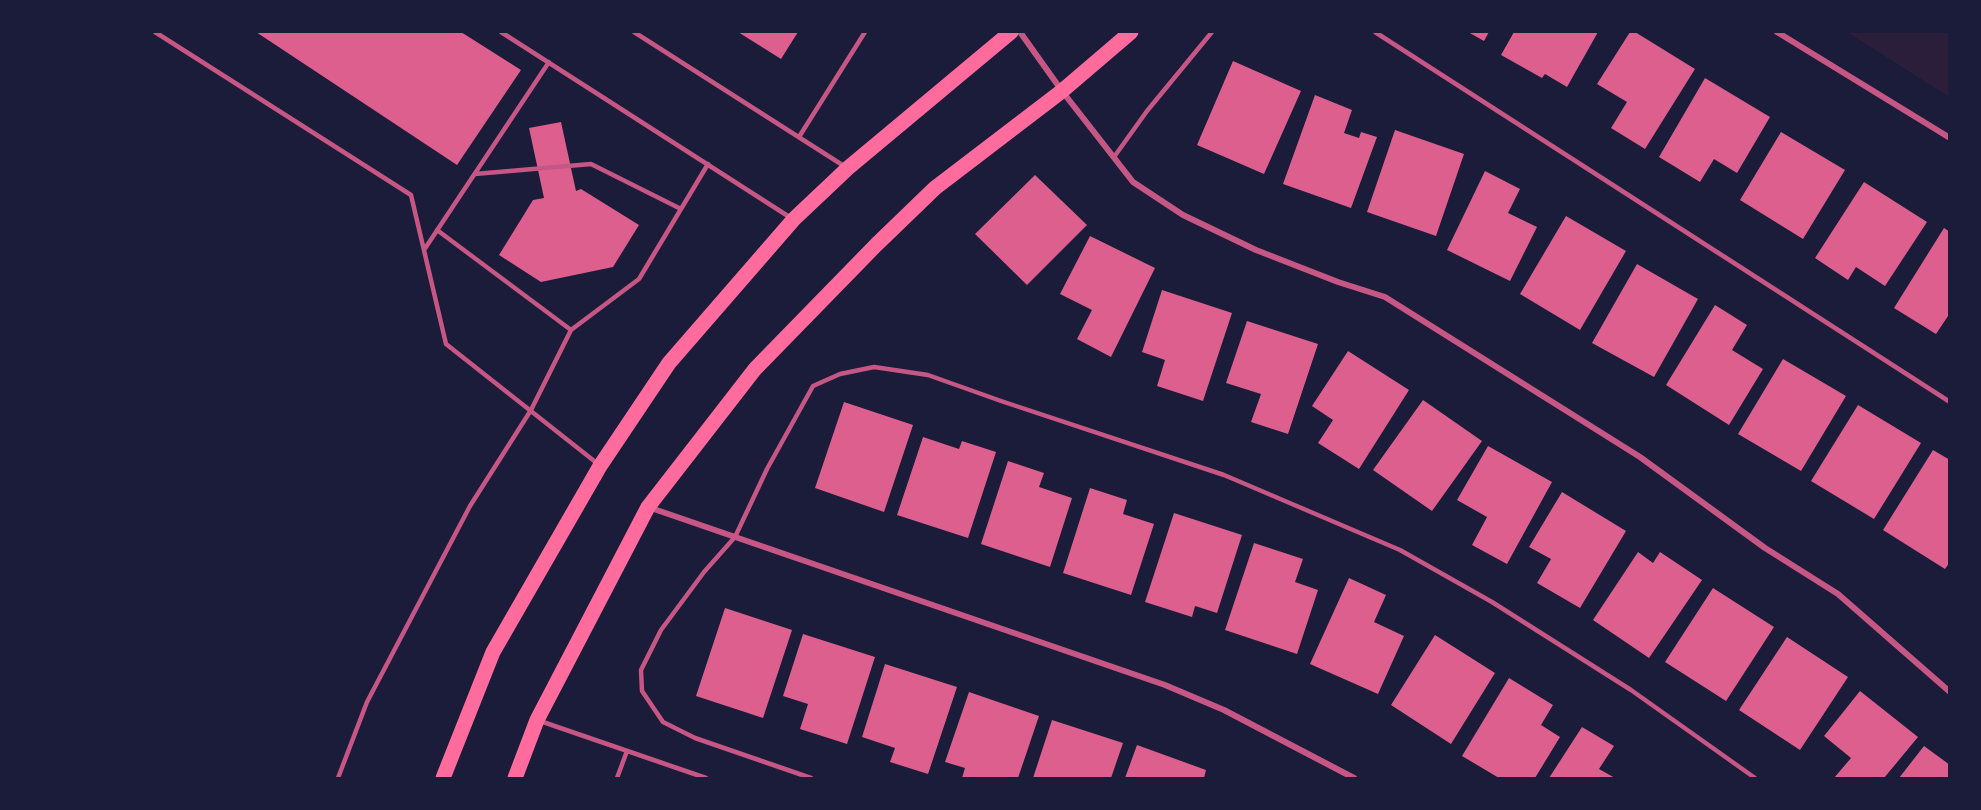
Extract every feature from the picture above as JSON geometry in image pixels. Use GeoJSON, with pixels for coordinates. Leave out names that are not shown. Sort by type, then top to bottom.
{"type":"FeatureCollection","features":[{"type":"Feature","properties":{"kind":"main road"},"geometry":{"type":"LineString","coordinates":[[443,778],[493,652],[600,466],[669,363],[794,219],[848,168],[1011,32]]}},
{"type":"Feature","properties":{"kind":"main road"},"geometry":{"type":"LineString","coordinates":[[515,778],[537,720],[648,507],[755,369],[935,188],[1062,91],[1131,32]]}},
{"type":"Feature","properties":{"kind":"street"},"geometry":{"type":"LineString","coordinates":[[1020,32],[1062,91],[1133,182],[1183,215],[1256,250],[1338,282],[1385,297],[1640,457],[1765,548],[1838,594],[1950,692]]}},
{"type":"Feature","properties":{"kind":"street"},"geometry":{"type":"LineString","coordinates":[[1777,32],[1950,138]]}},
{"type":"Feature","properties":{"kind":"street"},"geometry":{"type":"LineString","coordinates":[[648,507],[1165,685],[1224,710],[1354,778]]}},
{"type":"Feature","properties":{"kind":"lane"},"geometry":{"type":"LineString","coordinates":[[155,32],[411,195],[446,344],[600,466]]}},
{"type":"Feature","properties":{"kind":"lane"},"geometry":{"type":"LineString","coordinates":[[501,32],[794,219]]}},
{"type":"Feature","properties":{"kind":"lane"},"geometry":{"type":"LineString","coordinates":[[634,32],[848,168]]}},
{"type":"Feature","properties":{"kind":"lane"},"geometry":{"type":"LineString","coordinates":[[799,137],[865,32]]}},
{"type":"Feature","properties":{"kind":"lane"},"geometry":{"type":"LineString","coordinates":[[1114,157],[1147,111],[1212,32]]}},
{"type":"Feature","properties":{"kind":"lane"},"geometry":{"type":"LineString","coordinates":[[1375,32],[1950,402]]}},
{"type":"Feature","properties":{"kind":"lane"},"geometry":{"type":"LineString","coordinates":[[424,250],[549,62]]}},
{"type":"Feature","properties":{"kind":"lane"},"geometry":{"type":"LineString","coordinates":[[475,174],[591,164],[681,209]]}},
{"type":"Feature","properties":{"kind":"lane"},"geometry":{"type":"LineString","coordinates":[[338,778],[367,702],[409,619],[470,506],[531,410],[571,330],[639,279],[708,164]]}},
{"type":"Feature","properties":{"kind":"lane"},"geometry":{"type":"LineString","coordinates":[[437,230],[571,330]]}},
{"type":"Feature","properties":{"kind":"lane"},"geometry":{"type":"LineString","coordinates":[[811,778],[684,732],[663,722],[642,691],[641,670],[661,630],[704,572],[735,537],[766,469],[813,386],[840,374],[874,367],[928,375],[1000,402],[1224,475],[1401,550],[1492,602],[1631,690],[1755,778]]}},
{"type":"Feature","properties":{"kind":"lane"},"geometry":{"type":"LineString","coordinates":[[537,720],[706,778]]}},
{"type":"Feature","properties":{"kind":"lane"},"geometry":{"type":"LineString","coordinates":[[617,778],[627,751]]}},
{"type":"Feature","properties":{"kind":"shaded area"},"geometry":{"type":"Polygon","coordinates":[[[1847,32],[1949,32],[1949,97],[1847,32]]]}},
{"type":"Feature","properties":{"kind":"building"},"geometry":{"type":"Polygon","coordinates":[[[256,32],[461,32],[521,70],[457,165],[256,32]]]}},
{"type":"Feature","properties":{"kind":"building"},"geometry":{"type":"Polygon","coordinates":[[[738,32],[798,32],[781,59],[738,32]]]}},
{"type":"Feature","properties":{"kind":"building"},"geometry":{"type":"Polygon","coordinates":[[[1468,32],[1489,32],[1484,41],[1468,32]]]}},
{"type":"Feature","properties":{"kind":"building"},"geometry":{"type":"Polygon","coordinates":[[[1514,32],[1598,32],[1567,87],[1545,74],[1542,78],[1501,55],[1514,32]]]}},
{"type":"Feature","properties":{"kind":"building"},"geometry":{"type":"Polygon","coordinates":[[[1630,32],[1635,32],[1695,69],[1645,149],[1611,128],[1627,102],[1597,84],[1630,32]]]}},
{"type":"Feature","properties":{"kind":"building"},"geometry":{"type":"Polygon","coordinates":[[[1233,61],[1301,91],[1264,174],[1197,145],[1233,61]]]}},
{"type":"Feature","properties":{"kind":"building"},"geometry":{"type":"Polygon","coordinates":[[[1705,78],[1770,117],[1737,173],[1714,159],[1700,182],[1659,157],[1705,78]]]}},
{"type":"Feature","properties":{"kind":"building"},"geometry":{"type":"Polygon","coordinates":[[[1315,95],[1352,110],[1344,133],[1359,138],[1361,132],[1377,137],[1351,208],[1283,184],[1315,95]]]}},
{"type":"Feature","properties":{"kind":"building"},"geometry":{"type":"Polygon","coordinates":[[[561,122],[576,191],[581,189],[639,225],[613,267],[541,282],[499,255],[533,200],[544,198],[529,128],[561,122]]]}},
{"type":"Feature","properties":{"kind":"building"},"geometry":{"type":"Polygon","coordinates":[[[1395,130],[1464,154],[1436,236],[1367,212],[1395,130]]]}},
{"type":"Feature","properties":{"kind":"building"},"geometry":{"type":"Polygon","coordinates":[[[1781,132],[1845,170],[1803,239],[1740,200],[1781,132]]]}},
{"type":"Feature","properties":{"kind":"building"},"geometry":{"type":"Polygon","coordinates":[[[1485,171],[1520,189],[1508,213],[1537,227],[1510,281],[1447,250],[1485,171]]]}},
{"type":"Feature","properties":{"kind":"building"},"geometry":{"type":"Polygon","coordinates":[[[1035,175],[1087,225],[1027,285],[975,234],[1035,175]]]}},
{"type":"Feature","properties":{"kind":"building"},"geometry":{"type":"Polygon","coordinates":[[[1864,182],[1927,222],[1885,286],[1856,267],[1848,280],[1815,258],[1864,182]]]}},
{"type":"Feature","properties":{"kind":"building"},"geometry":{"type":"Polygon","coordinates":[[[1566,216],[1626,251],[1580,330],[1520,294],[1566,216]]]}},
{"type":"Feature","properties":{"kind":"building"},"geometry":{"type":"Polygon","coordinates":[[[1944,228],[1950,232],[1950,313],[1936,334],[1894,308],[1944,228]]]}},
{"type":"Feature","properties":{"kind":"building"},"geometry":{"type":"Polygon","coordinates":[[[1090,236],[1155,268],[1111,357],[1077,339],[1092,310],[1060,294],[1090,236]]]}},
{"type":"Feature","properties":{"kind":"building"},"geometry":{"type":"Polygon","coordinates":[[[1637,264],[1698,299],[1654,377],[1592,343],[1637,264]]]}},
{"type":"Feature","properties":{"kind":"building"},"geometry":{"type":"Polygon","coordinates":[[[1162,290],[1232,313],[1203,401],[1157,386],[1165,360],[1142,352],[1162,290]]]}},
{"type":"Feature","properties":{"kind":"building"},"geometry":{"type":"Polygon","coordinates":[[[1715,305],[1747,325],[1732,350],[1763,369],[1729,425],[1666,385],[1715,305]]]}},
{"type":"Feature","properties":{"kind":"building"},"geometry":{"type":"Polygon","coordinates":[[[1247,321],[1318,344],[1288,434],[1251,422],[1261,394],[1226,383],[1247,321]]]}},
{"type":"Feature","properties":{"kind":"building"},"geometry":{"type":"Polygon","coordinates":[[[1348,351],[1409,390],[1359,469],[1318,443],[1333,420],[1312,406],[1348,351]]]}},
{"type":"Feature","properties":{"kind":"building"},"geometry":{"type":"Polygon","coordinates":[[[1783,359],[1846,396],[1801,471],[1738,434],[1783,359]]]}},
{"type":"Feature","properties":{"kind":"building"},"geometry":{"type":"Polygon","coordinates":[[[1423,400],[1482,441],[1432,511],[1373,470],[1423,400]]]}},
{"type":"Feature","properties":{"kind":"building"},"geometry":{"type":"Polygon","coordinates":[[[844,402],[913,425],[884,512],[815,488],[844,402]]]}},
{"type":"Feature","properties":{"kind":"building"},"geometry":{"type":"Polygon","coordinates":[[[1858,405],[1921,443],[1874,519],[1811,481],[1858,405]]]}},
{"type":"Feature","properties":{"kind":"building"},"geometry":{"type":"Polygon","coordinates":[[[923,437],[959,449],[962,441],[996,452],[968,538],[897,515],[923,437]]]}},
{"type":"Feature","properties":{"kind":"building"},"geometry":{"type":"Polygon","coordinates":[[[1488,446],[1552,482],[1507,564],[1472,545],[1487,517],[1457,500],[1488,446]]]}},
{"type":"Feature","properties":{"kind":"building"},"geometry":{"type":"Polygon","coordinates":[[[1933,450],[1950,460],[1950,562],[1945,569],[1883,530],[1933,450]]]}},
{"type":"Feature","properties":{"kind":"building"},"geometry":{"type":"Polygon","coordinates":[[[1008,461],[1044,473],[1039,487],[1072,498],[1050,567],[981,544],[1008,461]]]}},
{"type":"Feature","properties":{"kind":"building"},"geometry":{"type":"Polygon","coordinates":[[[1090,488],[1127,500],[1123,514],[1154,524],[1131,595],[1063,573],[1090,488]]]}},
{"type":"Feature","properties":{"kind":"building"},"geometry":{"type":"Polygon","coordinates":[[[1562,492],[1626,531],[1580,608],[1537,583],[1551,559],[1529,547],[1562,492]]]}},
{"type":"Feature","properties":{"kind":"building"},"geometry":{"type":"Polygon","coordinates":[[[1174,513],[1242,535],[1217,613],[1195,606],[1192,617],[1145,602],[1174,513]]]}},
{"type":"Feature","properties":{"kind":"building"},"geometry":{"type":"Polygon","coordinates":[[[1254,543],[1303,559],[1295,582],[1318,590],[1297,654],[1225,630],[1254,543]]]}},
{"type":"Feature","properties":{"kind":"building"},"geometry":{"type":"Polygon","coordinates":[[[1638,552],[1653,563],[1660,552],[1702,580],[1649,658],[1593,620],[1638,552]]]}},
{"type":"Feature","properties":{"kind":"building"},"geometry":{"type":"Polygon","coordinates":[[[1349,578],[1386,595],[1374,622],[1404,636],[1378,694],[1310,664],[1349,578]]]}},
{"type":"Feature","properties":{"kind":"building"},"geometry":{"type":"Polygon","coordinates":[[[1713,588],[1774,627],[1726,701],[1665,662],[1713,588]]]}},
{"type":"Feature","properties":{"kind":"building"},"geometry":{"type":"Polygon","coordinates":[[[725,608],[792,630],[763,718],[696,696],[725,608]]]}},
{"type":"Feature","properties":{"kind":"building"},"geometry":{"type":"Polygon","coordinates":[[[803,634],[875,657],[847,744],[800,729],[808,704],[783,696],[803,634]]]}},
{"type":"Feature","properties":{"kind":"building"},"geometry":{"type":"Polygon","coordinates":[[[1435,635],[1495,673],[1451,744],[1391,705],[1435,635]]]}},
{"type":"Feature","properties":{"kind":"building"},"geometry":{"type":"Polygon","coordinates":[[[1787,637],[1848,677],[1800,750],[1739,710],[1787,637]]]}},
{"type":"Feature","properties":{"kind":"building"},"geometry":{"type":"Polygon","coordinates":[[[885,664],[957,687],[928,774],[890,762],[895,748],[862,737],[885,664]]]}},
{"type":"Feature","properties":{"kind":"building"},"geometry":{"type":"Polygon","coordinates":[[[1509,678],[1553,705],[1541,725],[1560,737],[1535,778],[1499,778],[1462,756],[1509,678]]]}},
{"type":"Feature","properties":{"kind":"building"},"geometry":{"type":"Polygon","coordinates":[[[1860,691],[1918,737],[1884,778],[1834,778],[1851,758],[1824,736],[1860,691]]]}},
{"type":"Feature","properties":{"kind":"building"},"geometry":{"type":"Polygon","coordinates":[[[969,692],[1039,716],[1018,778],[962,778],[965,768],[945,762],[969,692]]]}},
{"type":"Feature","properties":{"kind":"building"},"geometry":{"type":"Polygon","coordinates":[[[1052,720],[1123,743],[1111,778],[1033,778],[1052,720]]]}},
{"type":"Feature","properties":{"kind":"building"},"geometry":{"type":"Polygon","coordinates":[[[1582,727],[1614,746],[1599,769],[1615,778],[1549,778],[1582,727]]]}},
{"type":"Feature","properties":{"kind":"building"},"geometry":{"type":"Polygon","coordinates":[[[1137,745],[1206,770],[1204,778],[1125,778],[1137,745]]]}},
{"type":"Feature","properties":{"kind":"building"},"geometry":{"type":"Polygon","coordinates":[[[1924,746],[1950,765],[1950,778],[1899,778],[1924,746]]]}}]}
